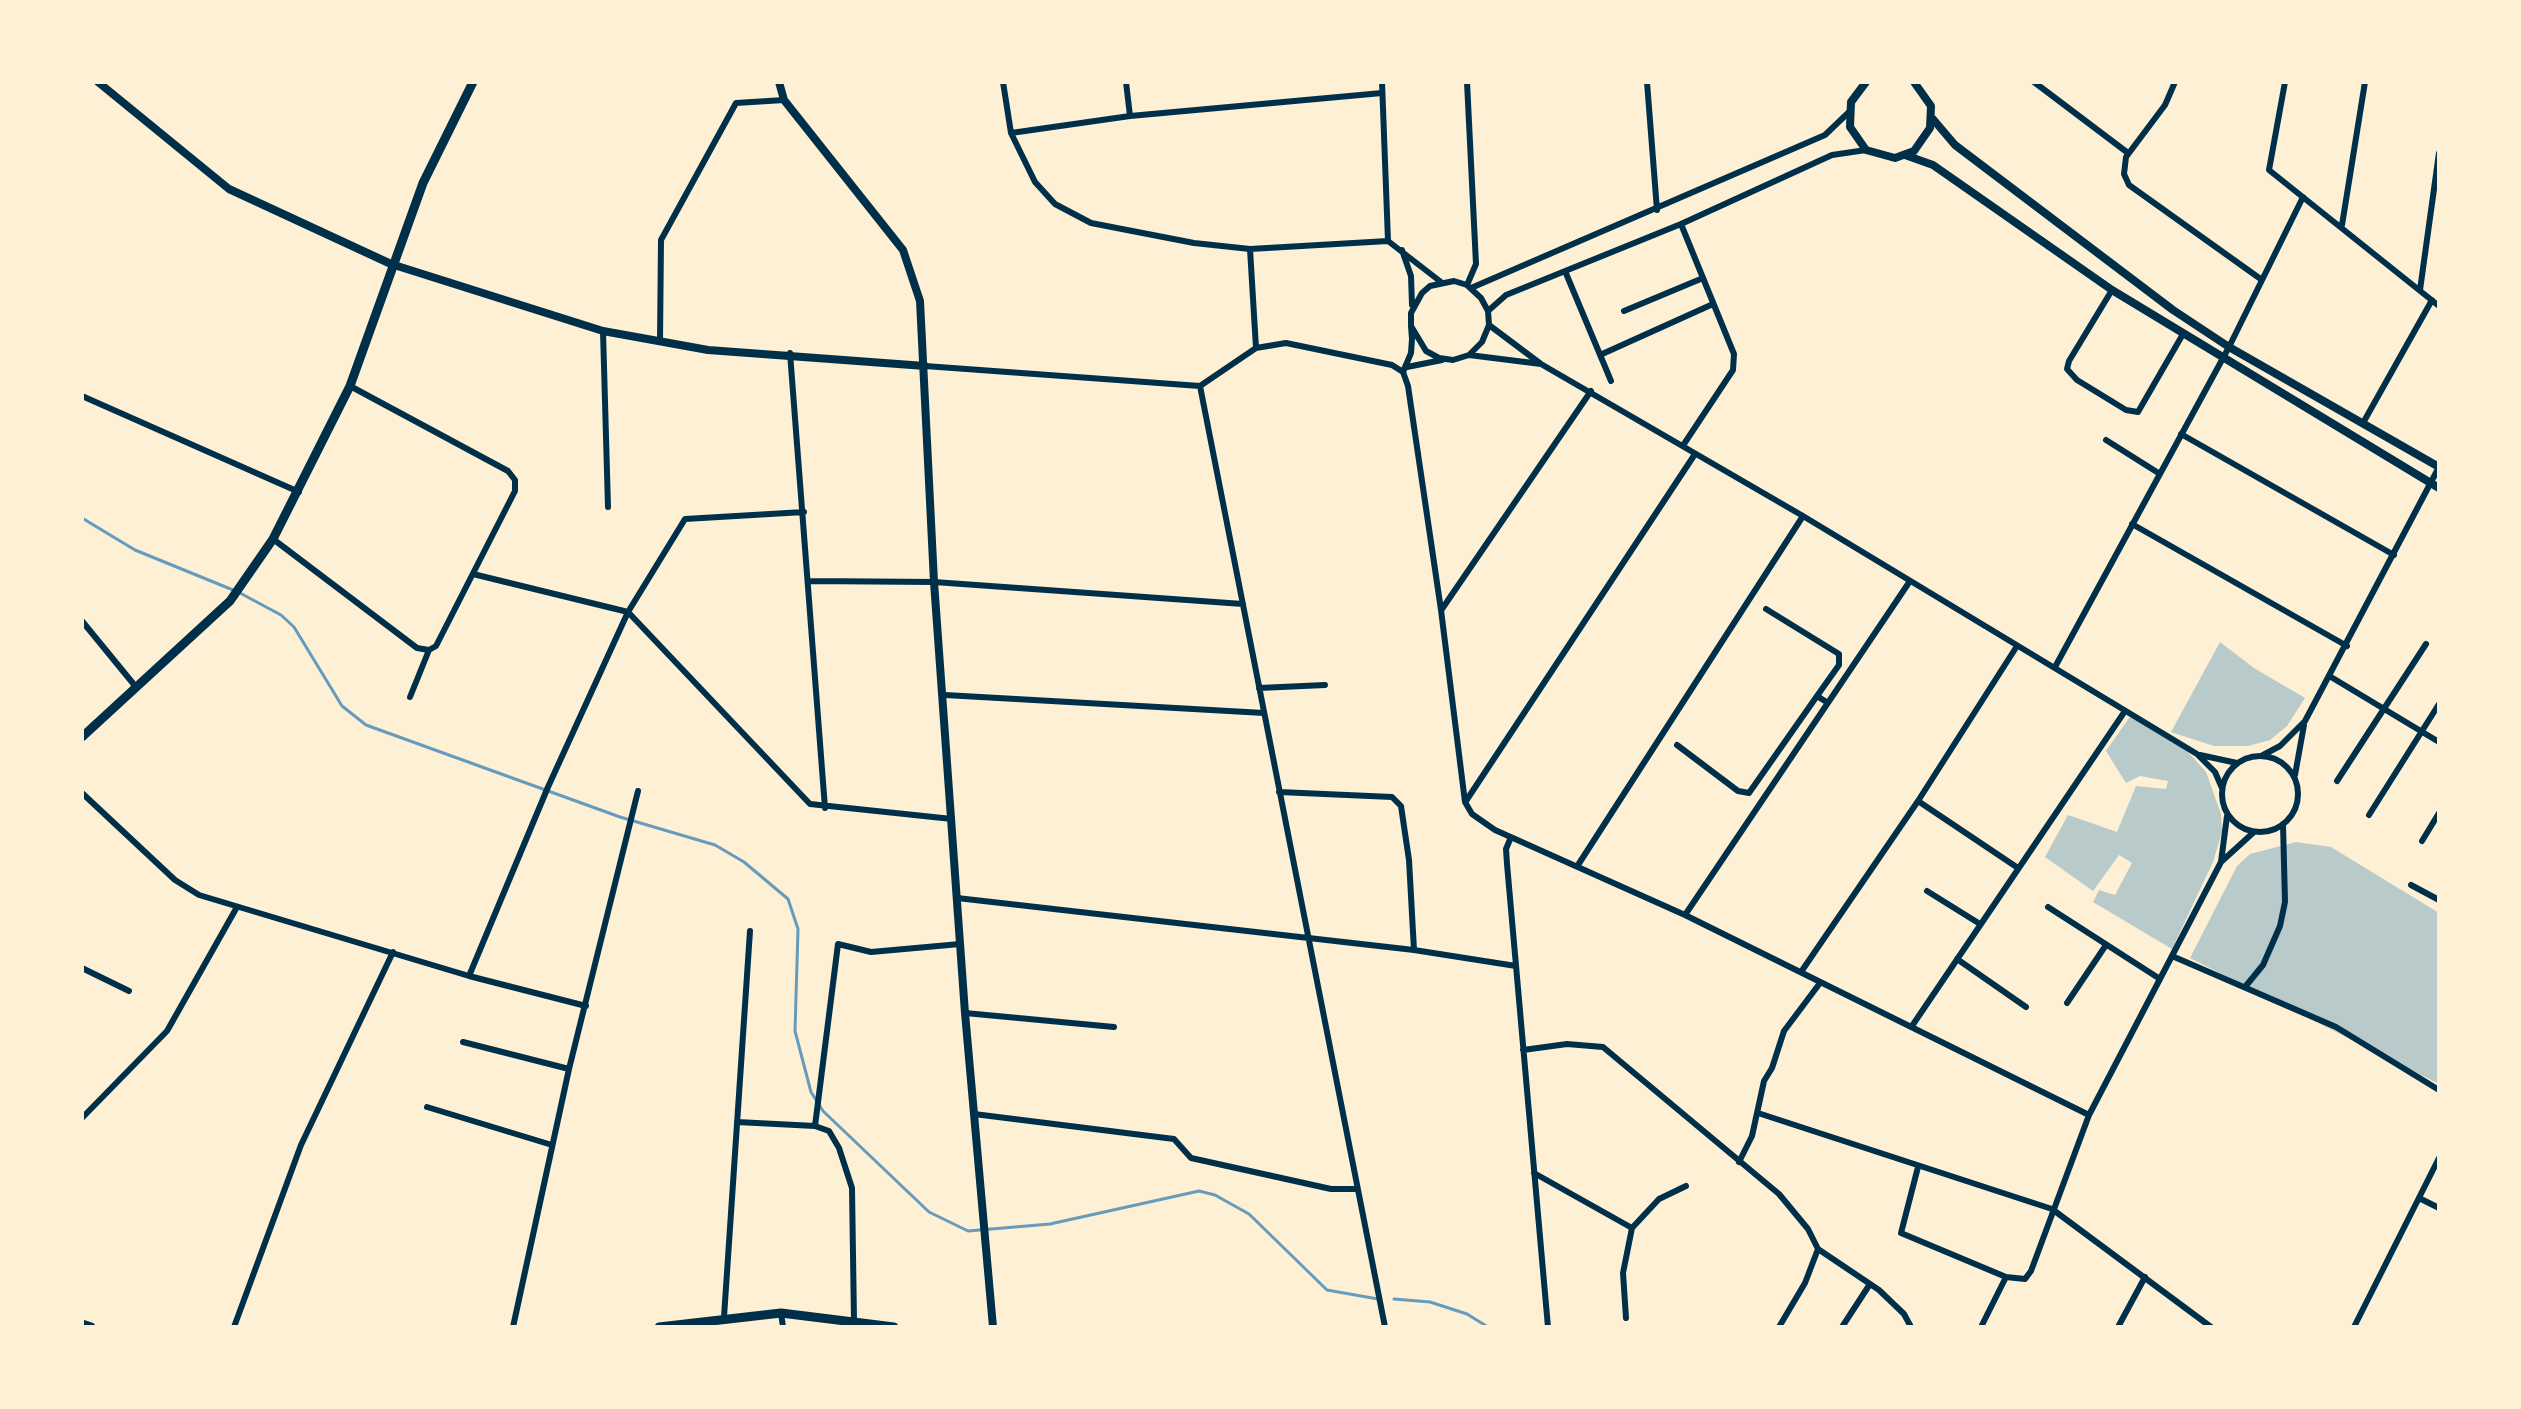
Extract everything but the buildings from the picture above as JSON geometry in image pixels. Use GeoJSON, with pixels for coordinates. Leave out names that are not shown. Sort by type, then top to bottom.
{"type":"FeatureCollection","features":[{"type":"Feature","properties":{"kind":"main road"},"geometry":{"type":"LineString","coordinates":[[82,737],[230,601],[273,539],[350,386],[391,264],[423,183],[473,82]]}},
{"type":"Feature","properties":{"kind":"main road"},"geometry":{"type":"LineString","coordinates":[[659,1327],[724,1317],[781,1313],[894,1327]]}},
{"type":"Feature","properties":{"kind":"main road"},"geometry":{"type":"LineString","coordinates":[[82,1324],[91,1327]]}},
{"type":"Feature","properties":{"kind":"street"},"geometry":{"type":"LineString","coordinates":[[98,82],[229,189],[391,264],[603,331],[708,350],[790,353],[1200,386],[1256,348],[1286,343],[1405,369],[1469,355],[1541,364]]}},
{"type":"Feature","properties":{"kind":"street"},"geometry":{"type":"LineString","coordinates":[[779,82],[784,100],[903,250],[915,277],[920,301],[934,582],[945,695],[965,1013],[993,1327]]}},
{"type":"Feature","properties":{"kind":"street"},"geometry":{"type":"LineString","coordinates":[[1003,82],[1011,133],[1035,182],[1055,204],[1091,223],[1194,243],[1250,249],[1388,241],[1401,248],[1441,282],[1469,286],[1657,210],[1825,135],[1849,112]]}},
{"type":"Feature","properties":{"kind":"street"},"geometry":{"type":"LineString","coordinates":[[1126,82],[1130,116]]}},
{"type":"Feature","properties":{"kind":"street"},"geometry":{"type":"LineString","coordinates":[[1382,82],[1388,241]]}},
{"type":"Feature","properties":{"kind":"street"},"geometry":{"type":"LineString","coordinates":[[1467,82],[1476,264],[1469,286]]}},
{"type":"Feature","properties":{"kind":"street"},"geometry":{"type":"LineString","coordinates":[[1647,82],[1657,210]]}},
{"type":"Feature","properties":{"kind":"street"},"geometry":{"type":"LineString","coordinates":[[1866,82],[1856,93],[1849,112],[1850,127],[1866,150]]}},
{"type":"Feature","properties":{"kind":"street"},"geometry":{"type":"LineString","coordinates":[[2034,82],[2128,153]]}},
{"type":"Feature","properties":{"kind":"street"},"geometry":{"type":"LineString","coordinates":[[2175,82],[2165,105],[2128,153],[2124,165],[2129,185],[2262,280]]}},
{"type":"Feature","properties":{"kind":"street"},"geometry":{"type":"LineString","coordinates":[[2285,82],[2269,170],[2342,225],[2439,306]]}},
{"type":"Feature","properties":{"kind":"street"},"geometry":{"type":"LineString","coordinates":[[2342,225],[2365,82]]}},
{"type":"Feature","properties":{"kind":"street"},"geometry":{"type":"LineString","coordinates":[[1916,83],[1926,94],[1932,118],[1955,145],[2173,310],[2229,347],[2439,467],[2435,486],[2394,555],[2305,721],[2280,746],[2237,763],[2197,754]]}},
{"type":"Feature","properties":{"kind":"street"},"geometry":{"type":"LineString","coordinates":[[1011,133],[1130,116],[1382,93]]}},
{"type":"Feature","properties":{"kind":"street"},"geometry":{"type":"LineString","coordinates":[[660,341],[661,240],[736,103],[784,100]]}},
{"type":"Feature","properties":{"kind":"street"},"geometry":{"type":"LineString","coordinates":[[1488,311],[1506,295],[1681,224],[1832,155],[1866,150],[1885,158],[1905,155],[1921,144],[1932,118]]}},
{"type":"Feature","properties":{"kind":"street"},"geometry":{"type":"LineString","coordinates":[[2420,290],[2439,153]]}},
{"type":"Feature","properties":{"kind":"street"},"geometry":{"type":"LineString","coordinates":[[1905,155],[1933,165],[2112,290],[2222,360],[2435,486]]}},
{"type":"Feature","properties":{"kind":"street"},"geometry":{"type":"LineString","coordinates":[[2055,667],[2229,347],[2303,197]]}},
{"type":"Feature","properties":{"kind":"street"},"geometry":{"type":"LineString","coordinates":[[1681,224],[1734,354],[1733,370],[1684,444]]}},
{"type":"Feature","properties":{"kind":"street"},"geometry":{"type":"LineString","coordinates":[[1401,248],[1411,276],[1411,326],[1405,369],[1441,610],[1465,802],[1479,820],[1685,915],[2089,1115]]}},
{"type":"Feature","properties":{"kind":"street"},"geometry":{"type":"LineString","coordinates":[[1250,249],[1256,348]]}},
{"type":"Feature","properties":{"kind":"street"},"geometry":{"type":"LineString","coordinates":[[1565,271],[1611,381]]}},
{"type":"Feature","properties":{"kind":"street"},"geometry":{"type":"LineString","coordinates":[[1624,311],[1703,278]]}},
{"type":"Feature","properties":{"kind":"street"},"geometry":{"type":"LineString","coordinates":[[1411,313],[1422,293],[1441,282]]}},
{"type":"Feature","properties":{"kind":"street"},"geometry":{"type":"LineString","coordinates":[[1469,286],[1488,311],[1489,325],[1482,342],[1469,355]]}},
{"type":"Feature","properties":{"kind":"street"},"geometry":{"type":"LineString","coordinates":[[2112,290],[2069,361],[2067,369],[2077,380],[2126,410],[2138,412],[2183,334]]}},
{"type":"Feature","properties":{"kind":"street"},"geometry":{"type":"LineString","coordinates":[[2363,423],[2432,300]]}},
{"type":"Feature","properties":{"kind":"street"},"geometry":{"type":"LineString","coordinates":[[1600,355],[1713,304]]}},
{"type":"Feature","properties":{"kind":"street"},"geometry":{"type":"LineString","coordinates":[[1489,325],[1541,364],[1684,444],[1695,454],[2055,667],[2197,754],[2215,772],[2222,788],[2227,816],[2221,862],[2089,1115],[2031,1271],[2025,1279],[2006,1277],[1902,1235],[1918,1167]]}},
{"type":"Feature","properties":{"kind":"street"},"geometry":{"type":"LineString","coordinates":[[1411,326],[1416,340],[1426,351],[1439,358],[1453,360]]}},
{"type":"Feature","properties":{"kind":"street"},"geometry":{"type":"LineString","coordinates":[[603,331],[608,507]]}},
{"type":"Feature","properties":{"kind":"street"},"geometry":{"type":"LineString","coordinates":[[790,353],[825,808]]}},
{"type":"Feature","properties":{"kind":"street"},"geometry":{"type":"LineString","coordinates":[[350,386],[512,475],[515,491],[436,646],[429,650],[410,697]]}},
{"type":"Feature","properties":{"kind":"street"},"geometry":{"type":"LineString","coordinates":[[1200,386],[1385,1327]]}},
{"type":"Feature","properties":{"kind":"street"},"geometry":{"type":"LineString","coordinates":[[1441,610],[1591,391]]}},
{"type":"Feature","properties":{"kind":"street"},"geometry":{"type":"LineString","coordinates":[[82,396],[299,492]]}},
{"type":"Feature","properties":{"kind":"street"},"geometry":{"type":"LineString","coordinates":[[2181,434],[2394,555]]}},
{"type":"Feature","properties":{"kind":"street"},"geometry":{"type":"LineString","coordinates":[[2106,440],[2160,474]]}},
{"type":"Feature","properties":{"kind":"street"},"geometry":{"type":"LineString","coordinates":[[1465,802],[1695,454]]}},
{"type":"Feature","properties":{"kind":"street"},"geometry":{"type":"LineString","coordinates":[[469,976],[548,787],[628,612],[685,519],[804,512]]}},
{"type":"Feature","properties":{"kind":"street"},"geometry":{"type":"LineString","coordinates":[[1578,865],[1803,516]]}},
{"type":"Feature","properties":{"kind":"street"},"geometry":{"type":"LineString","coordinates":[[2132,524],[2347,646]]}},
{"type":"Feature","properties":{"kind":"street"},"geometry":{"type":"LineString","coordinates":[[273,539],[417,648],[429,650]]}},
{"type":"Feature","properties":{"kind":"street"},"geometry":{"type":"LineString","coordinates":[[473,574],[628,612],[810,804],[825,808],[952,819]]}},
{"type":"Feature","properties":{"kind":"street"},"geometry":{"type":"LineString","coordinates":[[809,581],[934,582],[1243,604]]}},
{"type":"Feature","properties":{"kind":"street"},"geometry":{"type":"LineString","coordinates":[[1685,915],[1910,581]]}},
{"type":"Feature","properties":{"kind":"street"},"geometry":{"type":"LineString","coordinates":[[1677,745],[1738,791],[1749,793],[1839,665],[1839,654],[1766,609]]}},
{"type":"Feature","properties":{"kind":"street"},"geometry":{"type":"LineString","coordinates":[[82,621],[136,687]]}},
{"type":"Feature","properties":{"kind":"street"},"geometry":{"type":"LineString","coordinates":[[2337,781],[2426,644]]}},
{"type":"Feature","properties":{"kind":"street"},"geometry":{"type":"LineString","coordinates":[[1801,972],[1918,801],[2017,646]]}},
{"type":"Feature","properties":{"kind":"street"},"geometry":{"type":"LineString","coordinates":[[2331,677],[2439,742]]}},
{"type":"Feature","properties":{"kind":"street"},"geometry":{"type":"LineString","coordinates":[[1259,688],[1325,685]]}},
{"type":"Feature","properties":{"kind":"street"},"geometry":{"type":"LineString","coordinates":[[945,695],[1264,713]]}},
{"type":"Feature","properties":{"kind":"street"},"geometry":{"type":"LineString","coordinates":[[1817,696],[1828,703]]}},
{"type":"Feature","properties":{"kind":"street"},"geometry":{"type":"LineString","coordinates":[[2369,815],[2439,704]]}},
{"type":"Feature","properties":{"kind":"street"},"geometry":{"type":"LineString","coordinates":[[1912,1026],[2125,711]]}},
{"type":"Feature","properties":{"kind":"street"},"geometry":{"type":"LineString","coordinates":[[2221,862],[2254,832],[2283,824],[2297,806],[2295,775],[2305,721]]}},
{"type":"Feature","properties":{"kind":"street"},"geometry":{"type":"LineString","coordinates":[[2263,755],[2283,762],[2295,775]]}},
{"type":"Feature","properties":{"kind":"street"},"geometry":{"type":"LineString","coordinates":[[2222,788],[2237,763]]}},
{"type":"Feature","properties":{"kind":"street"},"geometry":{"type":"LineString","coordinates":[[513,1327],[569,1069],[638,791]]}},
{"type":"Feature","properties":{"kind":"street"},"geometry":{"type":"LineString","coordinates":[[1279,792],[1392,797],[1401,806],[1409,860],[1414,950]]}},
{"type":"Feature","properties":{"kind":"street"},"geometry":{"type":"LineString","coordinates":[[82,793],[175,880],[199,895],[469,976],[586,1006]]}},
{"type":"Feature","properties":{"kind":"street"},"geometry":{"type":"LineString","coordinates":[[1918,801],[2018,868]]}},
{"type":"Feature","properties":{"kind":"street"},"geometry":{"type":"LineString","coordinates":[[2422,841],[2439,813]]}},
{"type":"Feature","properties":{"kind":"street"},"geometry":{"type":"LineString","coordinates":[[2227,816],[2237,825],[2254,832]]}},
{"type":"Feature","properties":{"kind":"street"},"geometry":{"type":"LineString","coordinates":[[2245,987],[2263,965],[2280,926],[2285,902],[2283,824]]}},
{"type":"Feature","properties":{"kind":"street"},"geometry":{"type":"LineString","coordinates":[[1511,837],[1506,849],[1548,1327]]}},
{"type":"Feature","properties":{"kind":"street"},"geometry":{"type":"LineString","coordinates":[[2411,885],[2439,900]]}},
{"type":"Feature","properties":{"kind":"street"},"geometry":{"type":"LineString","coordinates":[[1927,891],[1980,924]]}},
{"type":"Feature","properties":{"kind":"street"},"geometry":{"type":"LineString","coordinates":[[957,898],[1414,950],[1516,966]]}},
{"type":"Feature","properties":{"kind":"street"},"geometry":{"type":"LineString","coordinates":[[82,1118],[167,1031],[237,907]]}},
{"type":"Feature","properties":{"kind":"street"},"geometry":{"type":"LineString","coordinates":[[2048,907],[2160,979]]}},
{"type":"Feature","properties":{"kind":"street"},"geometry":{"type":"LineString","coordinates":[[724,1317],[750,931]]}},
{"type":"Feature","properties":{"kind":"street"},"geometry":{"type":"LineString","coordinates":[[815,1126],[838,944],[871,952],[960,944]]}},
{"type":"Feature","properties":{"kind":"street"},"geometry":{"type":"LineString","coordinates":[[2067,1003],[2106,945]]}},
{"type":"Feature","properties":{"kind":"street"},"geometry":{"type":"LineString","coordinates":[[234,1327],[301,1145],[393,952]]}},
{"type":"Feature","properties":{"kind":"street"},"geometry":{"type":"LineString","coordinates":[[2172,956],[2336,1027],[2439,1090]]}},
{"type":"Feature","properties":{"kind":"street"},"geometry":{"type":"LineString","coordinates":[[1957,959],[2026,1007]]}},
{"type":"Feature","properties":{"kind":"street"},"geometry":{"type":"LineString","coordinates":[[82,968],[129,991]]}},
{"type":"Feature","properties":{"kind":"street"},"geometry":{"type":"LineString","coordinates":[[1739,1162],[1758,1113],[1764,1081],[1772,1068],[1784,1031],[1820,983]]}},
{"type":"Feature","properties":{"kind":"street"},"geometry":{"type":"LineString","coordinates":[[965,1013],[1114,1027]]}},
{"type":"Feature","properties":{"kind":"street"},"geometry":{"type":"LineString","coordinates":[[463,1042],[569,1069]]}},
{"type":"Feature","properties":{"kind":"street"},"geometry":{"type":"LineString","coordinates":[[1523,1050],[1567,1044],[1603,1047],[1793,1210],[1818,1249],[1870,1284],[1904,1314],[1911,1327]]}},
{"type":"Feature","properties":{"kind":"street"},"geometry":{"type":"LineString","coordinates":[[427,1107],[552,1145]]}},
{"type":"Feature","properties":{"kind":"street"},"geometry":{"type":"LineString","coordinates":[[1758,1113],[2052,1209],[2211,1327]]}},
{"type":"Feature","properties":{"kind":"street"},"geometry":{"type":"LineString","coordinates":[[974,1114],[1174,1139],[1191,1158],[1331,1189],[1357,1189]]}},
{"type":"Feature","properties":{"kind":"street"},"geometry":{"type":"LineString","coordinates":[[737,1122],[815,1126],[829,1131],[848,1165],[852,1188],[854,1321]]}},
{"type":"Feature","properties":{"kind":"street"},"geometry":{"type":"LineString","coordinates":[[2354,1327],[2439,1158]]}},
{"type":"Feature","properties":{"kind":"street"},"geometry":{"type":"LineString","coordinates":[[1534,1173],[1632,1228]]}},
{"type":"Feature","properties":{"kind":"street"},"geometry":{"type":"LineString","coordinates":[[1626,1318],[1623,1273],[1632,1228],[1659,1199],[1686,1186]]}},
{"type":"Feature","properties":{"kind":"street"},"geometry":{"type":"LineString","coordinates":[[2419,1198],[2439,1208]]}},
{"type":"Feature","properties":{"kind":"street"},"geometry":{"type":"LineString","coordinates":[[1779,1327],[1805,1283],[1818,1249]]}},
{"type":"Feature","properties":{"kind":"street"},"geometry":{"type":"LineString","coordinates":[[1981,1327],[2006,1277]]}},
{"type":"Feature","properties":{"kind":"street"},"geometry":{"type":"LineString","coordinates":[[2118,1327],[2145,1277]]}},
{"type":"Feature","properties":{"kind":"street"},"geometry":{"type":"LineString","coordinates":[[1842,1327],[1870,1284]]}},
{"type":"Feature","properties":{"kind":"street"},"geometry":{"type":"LineString","coordinates":[[781,1313],[783,1327]]}},
{"type":"Feature","properties":{"kind":"shaded area"},"geometry":{"type":"Polygon","coordinates":[[[2220,642],[2254,668],[2305,698],[2287,726],[2270,740],[2248,746],[2214,746],[2171,732],[2220,642]]]}},
{"type":"Feature","properties":{"kind":"shaded area"},"geometry":{"type":"Polygon","coordinates":[[[2131,715],[2188,752],[2206,772],[2221,814],[2222,832],[2213,862],[2172,949],[2093,902],[2099,890],[2115,895],[2132,863],[2119,855],[2093,891],[2045,857],[2068,815],[2117,832],[2136,786],[2166,789],[2168,781],[2140,776],[2126,783],[2106,751],[2131,715]]]}},
{"type":"Feature","properties":{"kind":"shaded area"},"geometry":{"type":"Polygon","coordinates":[[[2296,842],[2331,847],[2439,913],[2439,1084],[2190,958],[2237,866],[2250,854],[2296,842]]]}},
{"type":"Feature","properties":{"kind":"waterway"},"geometry":{"type":"LineString","coordinates":[[82,518],[135,550],[233,590]]}},
{"type":"Feature","properties":{"kind":"waterway"},"geometry":{"type":"LineString","coordinates":[[240,593],[281,615],[294,627],[342,706],[366,725],[620,817],[715,845],[744,862],[788,899],[798,929],[795,1031],[811,1092],[823,1111],[929,1212],[968,1231],[1050,1224],[1199,1191],[1215,1195],[1249,1214],[1327,1290],[1378,1299]]}},
{"type":"Feature","properties":{"kind":"waterway"},"geometry":{"type":"LineString","coordinates":[[1394,1299],[1430,1302],[1467,1314],[1488,1327]]}}]}
